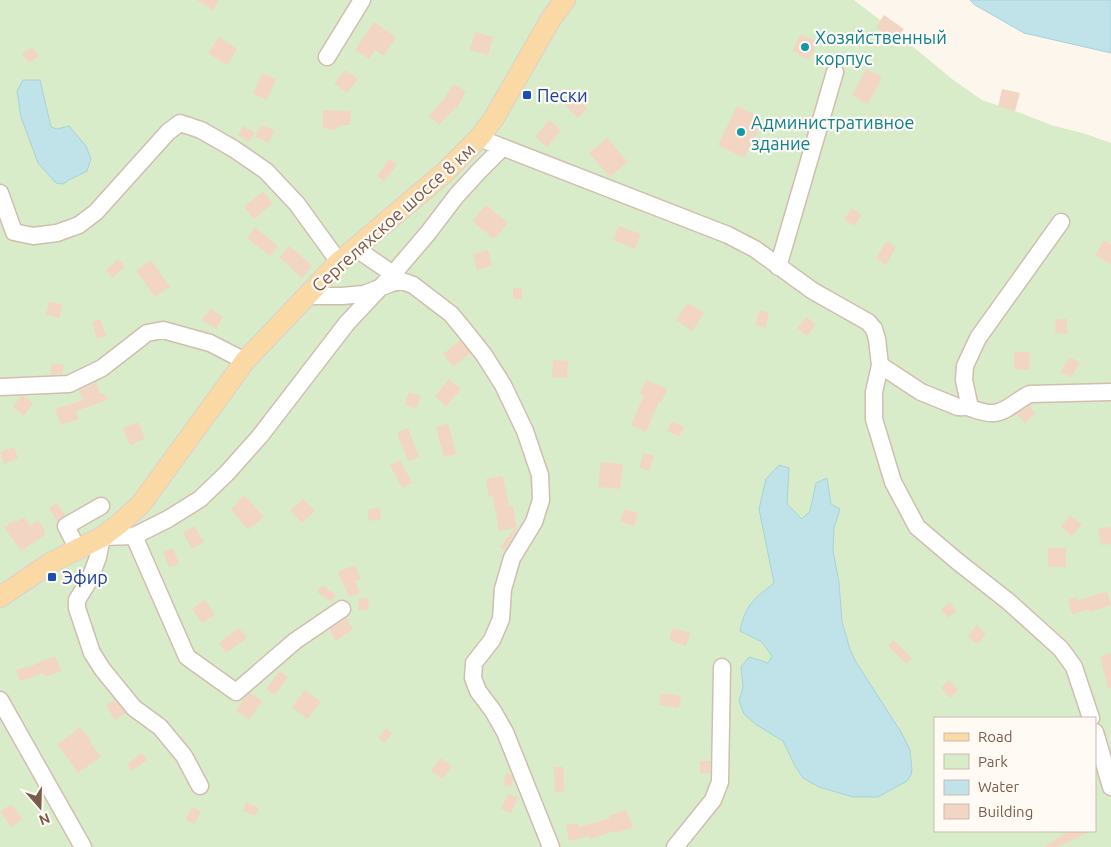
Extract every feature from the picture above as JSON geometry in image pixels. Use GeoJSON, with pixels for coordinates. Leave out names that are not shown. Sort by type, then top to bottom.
{"type":"FeatureCollection","features":[{"type":"Feature","properties":{"kind":"main road","name":"Сергеляхское шоссе 8 км"},"geometry":{"type":"LineString","coordinates":[[0,597],[52,562],[102,537],[141,504],[244,361],[339,262],[443,174],[479,138],[494,118],[552,17],[565,0]]}},
{"type":"Feature","properties":{"kind":"street"},"geometry":{"type":"LineString","coordinates":[[327,56],[362,0]]}},
{"type":"Feature","properties":{"kind":"street"},"geometry":{"type":"LineString","coordinates":[[778,267],[835,72]]}},
{"type":"Feature","properties":{"kind":"street"},"geometry":{"type":"LineString","coordinates":[[0,193],[7,229],[33,236],[57,233],[79,225],[96,212],[168,132],[180,123],[201,130],[234,148],[266,171],[297,204],[339,262]]}},
{"type":"Feature","properties":{"kind":"street"},"geometry":{"type":"LineString","coordinates":[[479,138],[728,234],[755,249],[812,291],[868,322],[874,330],[877,339],[880,365],[874,392],[874,420],[893,482],[917,527],[1009,602],[1061,649],[1074,667],[1091,717]]}},
{"type":"Feature","properties":{"kind":"street"},"geometry":{"type":"LineString","coordinates":[[200,786],[184,756],[160,727],[134,708],[103,670],[92,652],[77,608],[77,600],[90,579],[98,557],[102,537],[134,536],[168,519],[200,499],[227,473],[260,436],[346,323],[393,274],[480,170],[504,147]]}},
{"type":"Feature","properties":{"kind":"street"},"geometry":{"type":"LineString","coordinates":[[966,407],[969,403],[964,380],[965,366],[978,338],[1061,222]]}},
{"type":"Feature","properties":{"kind":"street"},"geometry":{"type":"LineString","coordinates":[[355,248],[393,274]]}},
{"type":"Feature","properties":{"kind":"street"},"geometry":{"type":"LineString","coordinates":[[307,296],[364,294],[402,281],[413,284],[451,314],[484,355],[504,385],[526,431],[540,475],[541,500],[534,522],[512,558],[503,589],[501,619],[492,640],[474,663],[473,678],[478,691],[505,732],[551,847]]}},
{"type":"Feature","properties":{"kind":"street"},"geometry":{"type":"LineString","coordinates":[[0,387],[69,384],[102,368],[147,333],[163,330],[210,343],[244,361]]}},
{"type":"Feature","properties":{"kind":"street"},"geometry":{"type":"LineString","coordinates":[[880,365],[922,392],[961,408],[966,407],[986,413],[1004,410],[1023,396],[1030,394],[1111,392]]}},
{"type":"Feature","properties":{"kind":"street"},"geometry":{"type":"LineString","coordinates":[[78,550],[66,526],[101,506]]}},
{"type":"Feature","properties":{"kind":"street"},"geometry":{"type":"LineString","coordinates":[[134,536],[187,657],[236,692],[295,640],[342,609]]}},
{"type":"Feature","properties":{"kind":"street"},"geometry":{"type":"LineString","coordinates":[[675,847],[713,800],[720,782],[722,668]]}},
{"type":"Feature","properties":{"kind":"street"},"geometry":{"type":"LineString","coordinates":[[0,700],[83,847]]}},
{"type":"Feature","properties":{"kind":"street"},"geometry":{"type":"LineString","coordinates":[[1096,736],[1111,788]]}},
{"type":"Feature","properties":{"kind":"green space"},"geometry":{"type":"Polygon","coordinates":[[[0,0],[854,0],[952,79],[982,100],[1051,125],[1111,143],[1111,847],[0,847],[0,0]]]}},
{"type":"Feature","properties":{"kind":"water"},"geometry":{"type":"Polygon","coordinates":[[[970,0],[1111,0],[1111,53],[1024,33],[975,5],[970,0]]]}},
{"type":"Feature","properties":{"kind":"water"},"geometry":{"type":"Polygon","coordinates":[[[23,80],[40,80],[51,127],[57,129],[69,126],[86,146],[91,159],[87,171],[63,184],[56,183],[38,163],[21,117],[17,91],[23,80]]]}},
{"type":"Feature","properties":{"kind":"water"},"geometry":{"type":"Polygon","coordinates":[[[779,465],[789,468],[787,504],[802,519],[810,511],[816,483],[827,478],[831,504],[840,509],[834,528],[833,551],[839,582],[842,622],[856,662],[901,732],[910,750],[912,770],[907,781],[878,797],[853,797],[819,787],[803,778],[783,741],[755,724],[744,714],[739,701],[743,687],[741,667],[749,657],[768,663],[772,656],[762,642],[740,631],[751,603],[774,583],[759,509],[766,479],[779,465]]]}},
{"type":"Feature","properties":{"kind":"building"},"geometry":{"type":"Polygon","coordinates":[[[197,0],[219,0],[213,10],[197,0]]]}},
{"type":"Feature","properties":{"kind":"building"},"geometry":{"type":"Polygon","coordinates":[[[884,15],[904,29],[895,41],[876,27],[884,15]]]}},
{"type":"Feature","properties":{"kind":"building"},"geometry":{"type":"Polygon","coordinates":[[[374,22],[396,37],[384,56],[375,50],[369,59],[355,50],[374,22]]]}},
{"type":"Feature","properties":{"kind":"building"},"geometry":{"type":"Polygon","coordinates":[[[475,32],[493,37],[488,55],[470,50],[475,32]]]}},
{"type":"Feature","properties":{"kind":"building","name":"Хозяйственный корпус"},"geometry":{"type":"Polygon","coordinates":[[[801,34],[818,42],[809,60],[792,51],[801,34]]]}},
{"type":"Feature","properties":{"kind":"building"},"geometry":{"type":"Polygon","coordinates":[[[219,37],[237,49],[227,65],[208,53],[219,37]]]}},
{"type":"Feature","properties":{"kind":"building"},"geometry":{"type":"Polygon","coordinates":[[[31,47],[39,56],[29,63],[22,54],[31,47]]]}},
{"type":"Feature","properties":{"kind":"building","name":"Административное здание"},"geometry":{"type":"Polygon","coordinates":[[[866,69],[882,77],[868,104],[852,95],[866,69]]]}},
{"type":"Feature","properties":{"kind":"building"},"geometry":{"type":"Polygon","coordinates":[[[345,70],[358,79],[347,93],[334,84],[345,70]]]}},
{"type":"Feature","properties":{"kind":"building"},"geometry":{"type":"Polygon","coordinates":[[[262,73],[276,79],[267,100],[253,94],[262,73]]]}},
{"type":"Feature","properties":{"kind":"building"},"geometry":{"type":"Polygon","coordinates":[[[453,84],[466,91],[457,108],[439,125],[429,116],[444,99],[453,84]]]}},
{"type":"Feature","properties":{"kind":"building"},"geometry":{"type":"Polygon","coordinates":[[[1002,89],[1020,93],[1015,111],[998,107],[1002,89]]]}},
{"type":"Feature","properties":{"kind":"building"},"geometry":{"type":"Polygon","coordinates":[[[574,96],[587,108],[578,118],[565,105],[574,96]]]}},
{"type":"Feature","properties":{"kind":"building","name":"Административное здание"},"geometry":{"type":"Polygon","coordinates":[[[737,106],[763,119],[744,158],[718,145],[737,106]]]}},
{"type":"Feature","properties":{"kind":"building"},"geometry":{"type":"Polygon","coordinates":[[[323,110],[351,111],[350,125],[341,125],[334,130],[323,128],[323,110]]]}},
{"type":"Feature","properties":{"kind":"building"},"geometry":{"type":"Polygon","coordinates":[[[549,120],[561,130],[547,147],[535,137],[549,120]]]}},
{"type":"Feature","properties":{"kind":"building"},"geometry":{"type":"Polygon","coordinates":[[[261,125],[274,130],[269,143],[255,137],[261,125]]]}},
{"type":"Feature","properties":{"kind":"building"},"geometry":{"type":"Polygon","coordinates":[[[243,126],[255,133],[249,142],[238,135],[243,126]]]}},
{"type":"Feature","properties":{"kind":"building"},"geometry":{"type":"Polygon","coordinates":[[[607,138],[628,162],[610,177],[589,153],[607,138]]]}},
{"type":"Feature","properties":{"kind":"building"},"geometry":{"type":"Polygon","coordinates":[[[389,159],[397,165],[384,181],[377,176],[389,159]]]}},
{"type":"Feature","properties":{"kind":"building"},"geometry":{"type":"Polygon","coordinates":[[[263,191],[273,203],[254,219],[244,207],[263,191]]]}},
{"type":"Feature","properties":{"kind":"building"},"geometry":{"type":"Polygon","coordinates":[[[486,205],[508,223],[494,239],[472,221],[486,205]]]}},
{"type":"Feature","properties":{"kind":"building"},"geometry":{"type":"Polygon","coordinates":[[[852,208],[862,215],[854,226],[844,219],[852,208]]]}},
{"type":"Feature","properties":{"kind":"building"},"geometry":{"type":"Polygon","coordinates":[[[619,226],[641,234],[635,249],[613,240],[619,226]]]}},
{"type":"Feature","properties":{"kind":"building"},"geometry":{"type":"Polygon","coordinates":[[[255,227],[278,246],[270,256],[247,238],[255,227]]]}},
{"type":"Feature","properties":{"kind":"building"},"geometry":{"type":"Polygon","coordinates":[[[1104,240],[1111,245],[1111,264],[1095,255],[1104,240]]]}},
{"type":"Feature","properties":{"kind":"building"},"geometry":{"type":"Polygon","coordinates":[[[886,241],[896,247],[886,265],[876,259],[886,241]]]}},
{"type":"Feature","properties":{"kind":"building"},"geometry":{"type":"Polygon","coordinates":[[[290,246],[312,266],[302,278],[279,257],[290,246]]]}},
{"type":"Feature","properties":{"kind":"building"},"geometry":{"type":"Polygon","coordinates":[[[488,250],[492,266],[477,270],[473,254],[488,250]]]}},
{"type":"Feature","properties":{"kind":"building"},"geometry":{"type":"Polygon","coordinates":[[[118,259],[125,267],[112,278],[106,270],[118,259]]]}},
{"type":"Feature","properties":{"kind":"building"},"geometry":{"type":"Polygon","coordinates":[[[151,260],[170,287],[155,297],[136,270],[151,260]]]}},
{"type":"Feature","properties":{"kind":"building"},"geometry":{"type":"Polygon","coordinates":[[[513,288],[522,288],[522,299],[513,299],[513,288]]]}},
{"type":"Feature","properties":{"kind":"building"},"geometry":{"type":"Polygon","coordinates":[[[49,301],[63,305],[59,318],[46,315],[49,301]]]}},
{"type":"Feature","properties":{"kind":"building"},"geometry":{"type":"Polygon","coordinates":[[[688,303],[704,313],[692,331],[676,320],[688,303]]]}},
{"type":"Feature","properties":{"kind":"building"},"geometry":{"type":"Polygon","coordinates":[[[210,309],[223,317],[216,329],[202,320],[210,309]]]}},
{"type":"Feature","properties":{"kind":"building"},"geometry":{"type":"Polygon","coordinates":[[[760,310],[769,313],[765,328],[755,325],[760,310]]]}},
{"type":"Feature","properties":{"kind":"building"},"geometry":{"type":"Polygon","coordinates":[[[807,317],[816,325],[807,336],[797,328],[807,317]]]}},
{"type":"Feature","properties":{"kind":"building"},"geometry":{"type":"Polygon","coordinates":[[[100,319],[106,336],[97,339],[92,322],[100,319]]]}},
{"type":"Feature","properties":{"kind":"building"},"geometry":{"type":"Polygon","coordinates":[[[1056,319],[1067,319],[1067,334],[1055,333],[1056,319]]]}},
{"type":"Feature","properties":{"kind":"building"},"geometry":{"type":"Polygon","coordinates":[[[460,340],[470,353],[453,367],[443,354],[460,340]]]}},
{"type":"Feature","properties":{"kind":"building"},"geometry":{"type":"Polygon","coordinates":[[[1014,352],[1030,352],[1029,370],[1014,369],[1014,352]]]}},
{"type":"Feature","properties":{"kind":"building"},"geometry":{"type":"Polygon","coordinates":[[[1070,357],[1080,363],[1071,377],[1061,372],[1070,357]]]}},
{"type":"Feature","properties":{"kind":"building"},"geometry":{"type":"Polygon","coordinates":[[[553,360],[568,361],[567,378],[552,377],[553,360]]]}},
{"type":"Feature","properties":{"kind":"building"},"geometry":{"type":"Polygon","coordinates":[[[52,363],[64,365],[62,374],[50,375],[52,363]]]}},
{"type":"Feature","properties":{"kind":"building"},"geometry":{"type":"Polygon","coordinates":[[[449,379],[461,389],[446,406],[435,396],[449,379]]]}},
{"type":"Feature","properties":{"kind":"building"},"geometry":{"type":"Polygon","coordinates":[[[646,380],[667,389],[646,432],[631,425],[644,395],[640,394],[646,380]]]}},
{"type":"Feature","properties":{"kind":"building"},"geometry":{"type":"Polygon","coordinates":[[[96,382],[100,394],[104,393],[107,400],[76,411],[79,419],[61,425],[55,409],[83,400],[79,390],[96,382]]]}},
{"type":"Feature","properties":{"kind":"building"},"geometry":{"type":"Polygon","coordinates":[[[409,392],[421,396],[416,409],[405,404],[409,392]]]}},
{"type":"Feature","properties":{"kind":"building"},"geometry":{"type":"Polygon","coordinates":[[[21,396],[24,396],[33,403],[24,416],[13,407],[21,396]]]}},
{"type":"Feature","properties":{"kind":"building"},"geometry":{"type":"Polygon","coordinates":[[[1029,406],[1035,413],[1025,423],[1016,414],[1029,406]]]}},
{"type":"Feature","properties":{"kind":"building"},"geometry":{"type":"Polygon","coordinates":[[[672,421],[684,427],[679,437],[667,431],[672,421]]]}},
{"type":"Feature","properties":{"kind":"building"},"geometry":{"type":"Polygon","coordinates":[[[138,422],[145,439],[130,445],[123,428],[138,422]]]}},
{"type":"Feature","properties":{"kind":"building"},"geometry":{"type":"Polygon","coordinates":[[[448,423],[456,454],[444,457],[436,427],[448,423]]]}},
{"type":"Feature","properties":{"kind":"building"},"geometry":{"type":"Polygon","coordinates":[[[408,428],[419,457],[408,461],[397,433],[408,428]]]}},
{"type":"Feature","properties":{"kind":"building"},"geometry":{"type":"Polygon","coordinates":[[[14,447],[18,458],[4,464],[0,452],[14,447]]]}},
{"type":"Feature","properties":{"kind":"building"},"geometry":{"type":"Polygon","coordinates":[[[644,453],[654,456],[649,471],[639,467],[644,453]]]}},
{"type":"Feature","properties":{"kind":"building"},"geometry":{"type":"Polygon","coordinates":[[[400,460],[412,483],[402,488],[390,465],[400,460]]]}},
{"type":"Feature","properties":{"kind":"building"},"geometry":{"type":"Polygon","coordinates":[[[601,462],[623,464],[620,489],[598,487],[601,462]]]}},
{"type":"Feature","properties":{"kind":"building"},"geometry":{"type":"Polygon","coordinates":[[[503,476],[509,507],[513,506],[517,530],[505,550],[500,547],[515,528],[499,531],[493,496],[489,497],[486,479],[503,476]]]}},
{"type":"Feature","properties":{"kind":"building"},"geometry":{"type":"Polygon","coordinates":[[[244,495],[264,517],[248,530],[231,509],[244,495]]]}},
{"type":"Feature","properties":{"kind":"building"},"geometry":{"type":"Polygon","coordinates":[[[303,499],[315,511],[302,523],[290,510],[303,499]]]}},
{"type":"Feature","properties":{"kind":"building"},"geometry":{"type":"Polygon","coordinates":[[[57,503],[65,515],[57,521],[49,508],[57,503]]]}},
{"type":"Feature","properties":{"kind":"building"},"geometry":{"type":"Polygon","coordinates":[[[379,507],[381,519],[369,521],[367,510],[379,507]]]}},
{"type":"Feature","properties":{"kind":"building"},"geometry":{"type":"Polygon","coordinates":[[[624,509],[638,513],[634,526],[620,522],[624,509]]]}},
{"type":"Feature","properties":{"kind":"building"},"geometry":{"type":"Polygon","coordinates":[[[1070,515],[1082,524],[1072,536],[1061,527],[1070,515]]]}},
{"type":"Feature","properties":{"kind":"building"},"geometry":{"type":"Polygon","coordinates":[[[24,517],[30,526],[38,520],[45,531],[45,535],[21,551],[4,527],[24,517]]]}},
{"type":"Feature","properties":{"kind":"building"},"geometry":{"type":"Polygon","coordinates":[[[194,526],[204,542],[192,549],[183,533],[194,526]]]}},
{"type":"Feature","properties":{"kind":"building"},"geometry":{"type":"Polygon","coordinates":[[[1111,527],[1111,544],[1101,545],[1098,529],[1111,527]]]}},
{"type":"Feature","properties":{"kind":"building"},"geometry":{"type":"Polygon","coordinates":[[[173,548],[179,564],[169,567],[163,552],[173,548]]]}},
{"type":"Feature","properties":{"kind":"building"},"geometry":{"type":"Polygon","coordinates":[[[1048,548],[1066,548],[1066,567],[1048,567],[1048,548]]]}},
{"type":"Feature","properties":{"kind":"building"},"geometry":{"type":"Polygon","coordinates":[[[355,565],[361,579],[355,581],[360,593],[349,597],[338,572],[355,565]]]}},
{"type":"Feature","properties":{"kind":"building"},"geometry":{"type":"Polygon","coordinates":[[[322,585],[336,595],[331,602],[317,592],[322,585]]]}},
{"type":"Feature","properties":{"kind":"building"},"geometry":{"type":"Polygon","coordinates":[[[1107,591],[1111,605],[1090,612],[1089,609],[1072,614],[1068,600],[1076,597],[1077,601],[1107,591]]]}},
{"type":"Feature","properties":{"kind":"building"},"geometry":{"type":"Polygon","coordinates":[[[359,598],[369,598],[368,610],[358,610],[359,598]]]}},
{"type":"Feature","properties":{"kind":"building"},"geometry":{"type":"Polygon","coordinates":[[[205,600],[215,615],[202,623],[192,609],[205,600]]]}},
{"type":"Feature","properties":{"kind":"building"},"geometry":{"type":"Polygon","coordinates":[[[950,602],[956,611],[948,618],[941,609],[950,602]]]}},
{"type":"Feature","properties":{"kind":"building"},"geometry":{"type":"Polygon","coordinates":[[[346,618],[353,629],[336,641],[329,630],[346,618]]]}},
{"type":"Feature","properties":{"kind":"building"},"geometry":{"type":"Polygon","coordinates":[[[977,625],[986,634],[977,644],[967,636],[977,625]]]}},
{"type":"Feature","properties":{"kind":"building"},"geometry":{"type":"Polygon","coordinates":[[[239,628],[247,638],[226,653],[219,643],[239,628]]]}},
{"type":"Feature","properties":{"kind":"building"},"geometry":{"type":"Polygon","coordinates":[[[673,628],[690,633],[686,646],[669,640],[673,628]]]}},
{"type":"Feature","properties":{"kind":"building"},"geometry":{"type":"Polygon","coordinates":[[[893,640],[912,658],[906,664],[888,646],[893,640]]]}},
{"type":"Feature","properties":{"kind":"building"},"geometry":{"type":"Polygon","coordinates":[[[1111,653],[1111,688],[1108,688],[1100,656],[1111,653]]]}},
{"type":"Feature","properties":{"kind":"building"},"geometry":{"type":"Polygon","coordinates":[[[55,656],[61,671],[45,677],[43,673],[20,681],[16,670],[55,656]]]}},
{"type":"Feature","properties":{"kind":"building"},"geometry":{"type":"Polygon","coordinates":[[[280,671],[288,677],[275,695],[266,689],[280,671]]]}},
{"type":"Feature","properties":{"kind":"building"},"geometry":{"type":"Polygon","coordinates":[[[949,680],[958,690],[950,698],[941,688],[949,680]]]}},
{"type":"Feature","properties":{"kind":"building"},"geometry":{"type":"Polygon","coordinates":[[[305,690],[321,702],[307,719],[292,707],[305,690]]]}},
{"type":"Feature","properties":{"kind":"building"},"geometry":{"type":"Polygon","coordinates":[[[250,693],[262,701],[249,720],[236,711],[250,693]]]}},
{"type":"Feature","properties":{"kind":"building"},"geometry":{"type":"Polygon","coordinates":[[[661,693],[681,696],[679,708],[659,705],[661,693]]]}},
{"type":"Feature","properties":{"kind":"building"},"geometry":{"type":"Polygon","coordinates":[[[114,700],[126,713],[115,720],[106,705],[114,700]]]}},
{"type":"Feature","properties":{"kind":"building"},"geometry":{"type":"Polygon","coordinates":[[[80,727],[91,740],[89,741],[101,757],[78,773],[57,745],[80,727]]]}},
{"type":"Feature","properties":{"kind":"building"},"geometry":{"type":"Polygon","coordinates":[[[386,728],[392,733],[385,743],[378,738],[386,728]]]}},
{"type":"Feature","properties":{"kind":"building"},"geometry":{"type":"Polygon","coordinates":[[[142,753],[147,760],[132,771],[127,764],[142,753]]]}},
{"type":"Feature","properties":{"kind":"building"},"geometry":{"type":"Polygon","coordinates":[[[440,758],[452,766],[443,779],[431,771],[440,758]]]}},
{"type":"Feature","properties":{"kind":"building"},"geometry":{"type":"Polygon","coordinates":[[[700,761],[710,761],[710,773],[700,773],[700,761]]]}},
{"type":"Feature","properties":{"kind":"building"},"geometry":{"type":"Polygon","coordinates":[[[554,767],[563,767],[564,792],[555,792],[554,767]]]}},
{"type":"Feature","properties":{"kind":"building"},"geometry":{"type":"Polygon","coordinates":[[[506,773],[511,774],[513,780],[511,787],[503,785],[506,773]]]}},
{"type":"Feature","properties":{"kind":"building"},"geometry":{"type":"Polygon","coordinates":[[[508,794],[518,798],[511,813],[501,809],[508,794]]]}},
{"type":"Feature","properties":{"kind":"building"},"geometry":{"type":"Polygon","coordinates":[[[246,802],[259,808],[255,816],[243,811],[246,802]]]}},
{"type":"Feature","properties":{"kind":"building"},"geometry":{"type":"Polygon","coordinates":[[[11,804],[22,819],[12,827],[0,812],[11,804]]]}},
{"type":"Feature","properties":{"kind":"building"},"geometry":{"type":"Polygon","coordinates":[[[192,807],[201,811],[195,824],[186,820],[192,807]]]}},
{"type":"Feature","properties":{"kind":"building"},"geometry":{"type":"Polygon","coordinates":[[[626,809],[633,827],[589,839],[589,836],[569,841],[566,825],[578,823],[579,827],[610,818],[609,816],[626,809]]]}},
{"type":"Feature","properties":{"kind":"building"},"geometry":{"type":"Polygon","coordinates":[[[1068,832],[1089,832],[1058,847],[1044,847],[1068,832]]]}},
{"type":"Feature","properties":{"kind":"place","name":"Хозяйственный корпус"},"geometry":{"type":"Point","coordinates":[805,47]}},
{"type":"Feature","properties":{"kind":"place","name":"Пески"},"geometry":{"type":"Point","coordinates":[527,95]}},
{"type":"Feature","properties":{"kind":"place","name":"Административное здание"},"geometry":{"type":"Point","coordinates":[741,132]}},
{"type":"Feature","properties":{"kind":"place","name":"Эфир"},"geometry":{"type":"Point","coordinates":[52,577]}}]}
